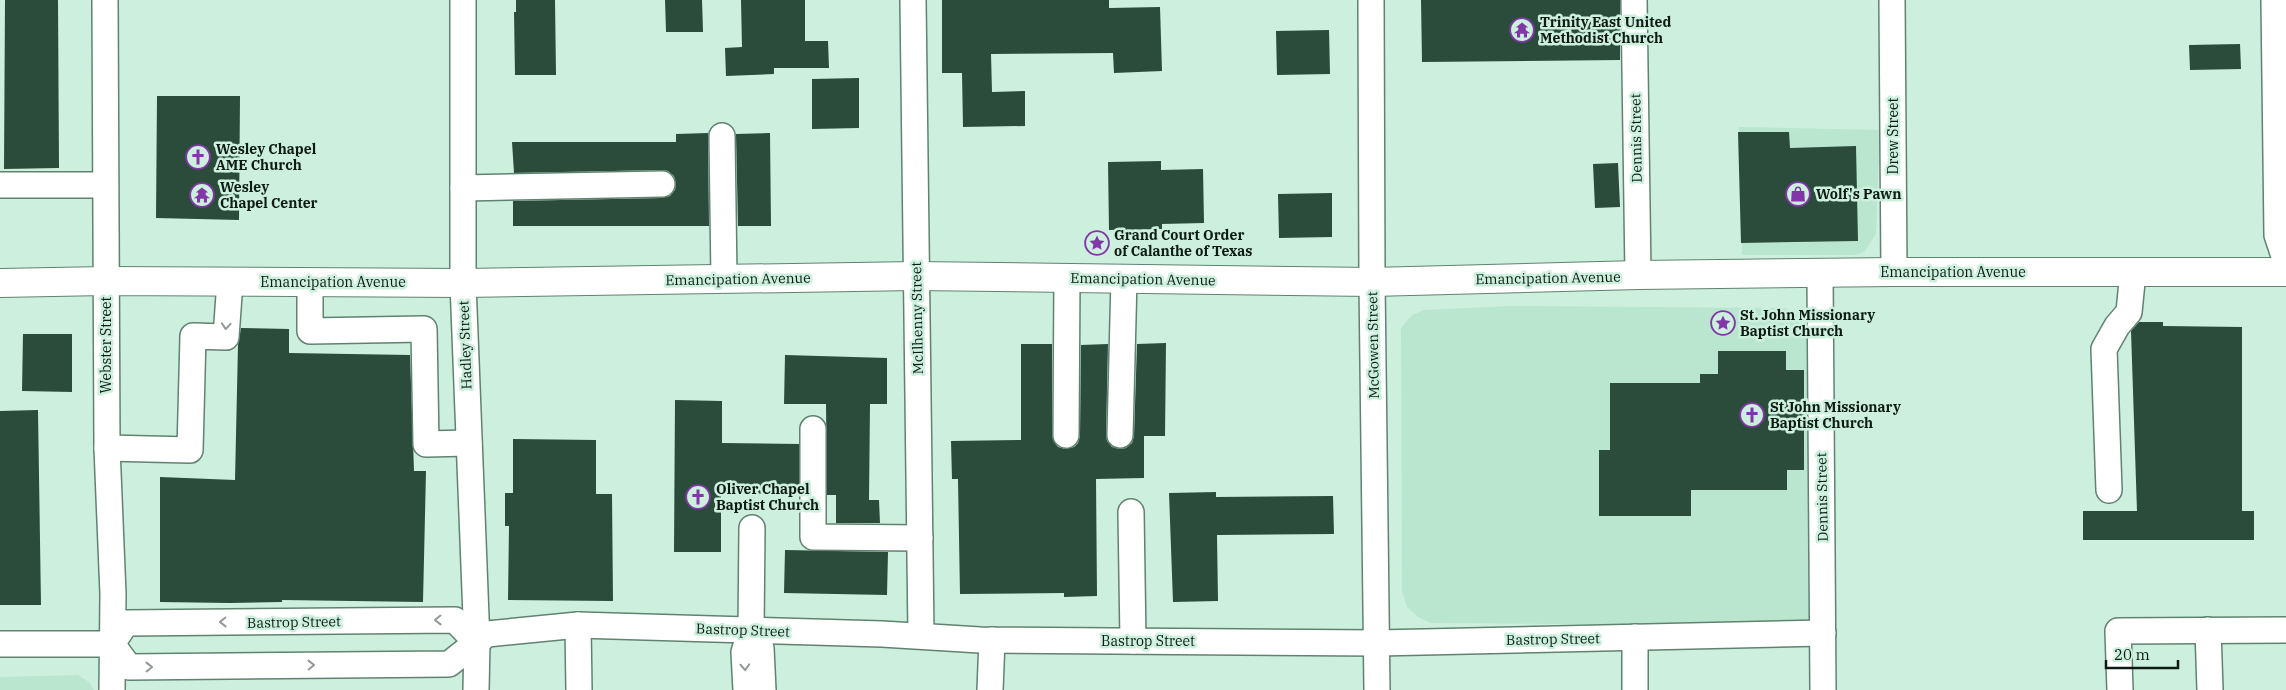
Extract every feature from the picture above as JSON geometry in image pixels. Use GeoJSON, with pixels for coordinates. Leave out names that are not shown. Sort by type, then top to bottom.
{"type":"FeatureCollection","features":[{"type":"Feature","properties":{"kind":"main road","name":"Emancipation Avenue"},"geometry":{"type":"LineString","coordinates":[[0,283],[105,280],[463,283],[916,276],[1372,282],[1638,275],[1894,272],[2286,272]]}},
{"type":"Feature","properties":{"kind":"street","name":"Webster Street"},"geometry":{"type":"LineString","coordinates":[[104,0],[105,280],[107,448],[113,594],[112,690]]}},
{"type":"Feature","properties":{"kind":"street","name":"Hadley Street"},"geometry":{"type":"LineString","coordinates":[[463,0],[463,283],[477,643],[476,690]]}},
{"type":"Feature","properties":{"kind":"street","name":"McIlhenny Street"},"geometry":{"type":"LineString","coordinates":[[913,0],[921,636]]}},
{"type":"Feature","properties":{"kind":"street","name":"McGowen Street"},"geometry":{"type":"LineString","coordinates":[[1371,0],[1372,282],[1378,690]]}},
{"type":"Feature","properties":{"kind":"street","name":"Dennis Street"},"geometry":{"type":"LineString","coordinates":[[1634,0],[1638,275]]}},
{"type":"Feature","properties":{"kind":"street","name":"Drew Street"},"geometry":{"type":"LineString","coordinates":[[1892,0],[1894,272]]}},
{"type":"Feature","properties":{"kind":"street"},"geometry":{"type":"LineString","coordinates":[[2274,0],[2281,151],[2281,202],[2277,235],[2286,262]]}},
{"type":"Feature","properties":{"kind":"street"},"geometry":{"type":"LineString","coordinates":[[722,136],[724,279]]}},
{"type":"Feature","properties":{"kind":"street"},"geometry":{"type":"LineString","coordinates":[[463,188],[662,184]]}},
{"type":"Feature","properties":{"kind":"street"},"geometry":{"type":"LineString","coordinates":[[0,185],[105,185]]}},
{"type":"Feature","properties":{"kind":"street"},"geometry":{"type":"LineString","coordinates":[[2109,490],[2104,349],[2117,326],[2129,312],[2133,272]]}},
{"type":"Feature","properties":{"kind":"street","name":"Dennis Street"},"geometry":{"type":"LineString","coordinates":[[1820,274],[1823,690]]}},
{"type":"Feature","properties":{"kind":"street"},"geometry":{"type":"LineString","coordinates":[[1066,435],[1067,278]]}},
{"type":"Feature","properties":{"kind":"street"},"geometry":{"type":"LineString","coordinates":[[1120,435],[1124,279]]}},
{"type":"Feature","properties":{"kind":"street"},"geometry":{"type":"LineString","coordinates":[[107,448],[190,450],[192,336],[226,337],[230,281]]}},
{"type":"Feature","properties":{"kind":"street"},"geometry":{"type":"LineString","coordinates":[[310,282],[310,331],[424,329],[426,444],[469,443]]}},
{"type":"Feature","properties":{"kind":"street"},"geometry":{"type":"LineString","coordinates":[[812,429],[813,537],[920,538]]}},
{"type":"Feature","properties":{"kind":"street"},"geometry":{"type":"LineString","coordinates":[[1131,512],[1133,641]]}},
{"type":"Feature","properties":{"kind":"street"},"geometry":{"type":"LineString","coordinates":[[746,690],[744,652],[751,630],[752,528]]}},
{"type":"Feature","properties":{"kind":"street","name":"Bastrop Street"},"geometry":{"type":"LineString","coordinates":[[477,643],[455,620],[126,623],[112,644],[129,667],[139,667],[449,664],[477,643],[487,634],[578,625],[992,640],[1378,643],[1823,633]]}},
{"type":"Feature","properties":{"kind":"street"},"geometry":{"type":"LineString","coordinates":[[578,625],[579,690]]}},
{"type":"Feature","properties":{"kind":"street"},"geometry":{"type":"LineString","coordinates":[[751,630],[761,648],[763,690]]}},
{"type":"Feature","properties":{"kind":"street"},"geometry":{"type":"LineString","coordinates":[[2208,630],[2210,690]]}},
{"type":"Feature","properties":{"kind":"street"},"geometry":{"type":"LineString","coordinates":[[2120,690],[2118,631],[2286,630]]}},
{"type":"Feature","properties":{"kind":"street"},"geometry":{"type":"LineString","coordinates":[[1635,637],[1635,690]]}},
{"type":"Feature","properties":{"kind":"street"},"geometry":{"type":"LineString","coordinates":[[990,690],[992,640]]}},
{"type":"Feature","properties":{"kind":"street"},"geometry":{"type":"LineString","coordinates":[[0,644],[112,644]]}},
{"type":"Feature","properties":{"kind":"shaded area","name":"Wolf's Pawn"},"geometry":{"type":"Polygon","coordinates":[[[1739,127],[1880,130],[1876,234],[1865,251],[1856,255],[1742,255],[1739,127]]]}},
{"type":"Feature","properties":{"kind":"shaded area"},"geometry":{"type":"Polygon","coordinates":[[[1510,306],[1785,308],[1798,314],[1808,340],[1816,607],[1808,620],[1794,626],[1431,623],[1418,617],[1407,607],[1402,591],[1401,328],[1412,315],[1424,310],[1510,306]]]}},
{"type":"Feature","properties":{"kind":"shaded area"},"geometry":{"type":"Polygon","coordinates":[[[78,675],[89,682],[94,690],[0,690],[0,677],[78,675]]]}},
{"type":"Feature","properties":{"kind":"building"},"geometry":{"type":"Polygon","coordinates":[[[5,0],[58,0],[59,168],[4,169],[5,0]]]}},
{"type":"Feature","properties":{"kind":"building"},"geometry":{"type":"Polygon","coordinates":[[[516,0],[555,0],[556,75],[515,75],[514,12],[516,12],[516,0]]]}},
{"type":"Feature","properties":{"kind":"building"},"geometry":{"type":"Polygon","coordinates":[[[665,0],[702,0],[703,32],[666,32],[665,0]]]}},
{"type":"Feature","properties":{"kind":"building"},"geometry":{"type":"Polygon","coordinates":[[[741,0],[805,0],[805,41],[828,41],[829,68],[774,68],[774,74],[726,76],[725,48],[742,47],[741,0]]]}},
{"type":"Feature","properties":{"kind":"building"},"geometry":{"type":"Polygon","coordinates":[[[942,0],[1109,0],[1109,8],[1160,7],[1162,71],[1114,73],[1113,53],[991,54],[992,92],[1025,91],[1025,126],[963,127],[962,73],[942,73],[942,0]]]}},
{"type":"Feature","properties":{"kind":"building","name":"Trinity East United Methodist Church"},"geometry":{"type":"Polygon","coordinates":[[[1421,0],[1620,0],[1620,60],[1422,62],[1421,0]]]}},
{"type":"Feature","properties":{"kind":"building"},"geometry":{"type":"Polygon","coordinates":[[[1329,30],[1330,74],[1277,75],[1276,31],[1329,30]]]}},
{"type":"Feature","properties":{"kind":"building"},"geometry":{"type":"Polygon","coordinates":[[[2240,44],[2241,69],[2190,70],[2189,45],[2240,44]]]}},
{"type":"Feature","properties":{"kind":"building"},"geometry":{"type":"Polygon","coordinates":[[[859,78],[859,128],[812,129],[812,79],[859,78]]]}},
{"type":"Feature","properties":{"kind":"building","name":"Wesley Chapel AME Church"},"geometry":{"type":"Polygon","coordinates":[[[157,96],[240,96],[239,220],[156,218],[157,96]]]}},
{"type":"Feature","properties":{"kind":"building","name":"Wolf's Pawn"},"geometry":{"type":"Polygon","coordinates":[[[1738,132],[1789,132],[1790,148],[1856,146],[1858,241],[1741,243],[1738,132]]]}},
{"type":"Feature","properties":{"kind":"building"},"geometry":{"type":"Polygon","coordinates":[[[708,133],[709,226],[513,226],[513,201],[662,198],[670,196],[675,190],[676,184],[674,176],[668,171],[662,170],[514,173],[512,142],[676,142],[676,134],[708,133]]]}},
{"type":"Feature","properties":{"kind":"building"},"geometry":{"type":"Polygon","coordinates":[[[770,133],[771,226],[738,226],[736,134],[770,133]]]}},
{"type":"Feature","properties":{"kind":"building"},"geometry":{"type":"Polygon","coordinates":[[[1161,161],[1161,170],[1203,169],[1204,223],[1162,224],[1162,229],[1109,230],[1108,162],[1161,161]]]}},
{"type":"Feature","properties":{"kind":"building"},"geometry":{"type":"Polygon","coordinates":[[[1618,163],[1620,207],[1595,208],[1593,164],[1618,163]]]}},
{"type":"Feature","properties":{"kind":"building"},"geometry":{"type":"Polygon","coordinates":[[[1332,193],[1332,237],[1279,238],[1278,194],[1332,193]]]}},
{"type":"Feature","properties":{"kind":"building"},"geometry":{"type":"Polygon","coordinates":[[[2139,322],[2163,322],[2163,326],[2242,327],[2242,511],[2254,511],[2254,540],[2083,540],[2083,511],[2137,511],[2131,331],[2139,322]]]}},
{"type":"Feature","properties":{"kind":"building"},"geometry":{"type":"Polygon","coordinates":[[[241,328],[289,329],[289,353],[410,355],[414,471],[426,471],[423,602],[282,600],[282,602],[230,603],[160,602],[160,477],[235,480],[238,345],[241,328]]]}},
{"type":"Feature","properties":{"kind":"building"},"geometry":{"type":"Polygon","coordinates":[[[23,334],[72,334],[72,392],[22,391],[23,334]]]}},
{"type":"Feature","properties":{"kind":"building"},"geometry":{"type":"Polygon","coordinates":[[[1166,343],[1165,436],[1144,436],[1144,478],[1096,479],[1097,596],[1064,597],[1064,593],[960,594],[958,479],[952,479],[951,441],[1021,440],[1021,344],[1052,344],[1052,435],[1058,447],[1065,449],[1074,447],[1078,443],[1080,436],[1081,345],[1108,344],[1106,435],[1107,441],[1112,447],[1120,449],[1126,448],[1132,443],[1134,436],[1137,344],[1166,343]]]}},
{"type":"Feature","properties":{"kind":"building","name":"St John Missionary Baptist Church"},"geometry":{"type":"Polygon","coordinates":[[[1718,351],[1786,351],[1786,370],[1804,370],[1804,470],[1787,470],[1787,490],[1691,490],[1691,516],[1599,516],[1599,450],[1610,450],[1610,383],[1700,383],[1700,374],[1718,374],[1718,351]]]}},
{"type":"Feature","properties":{"kind":"building"},"geometry":{"type":"Polygon","coordinates":[[[785,355],[887,358],[887,404],[870,404],[869,500],[879,500],[880,523],[836,523],[836,495],[827,495],[826,404],[784,404],[785,355]]]}},
{"type":"Feature","properties":{"kind":"building","name":"Oliver Chapel Baptist Church"},"geometry":{"type":"Polygon","coordinates":[[[675,400],[722,401],[722,443],[799,444],[799,494],[721,493],[721,552],[674,552],[675,400]]]}},
{"type":"Feature","properties":{"kind":"building"},"geometry":{"type":"Polygon","coordinates":[[[38,410],[41,605],[0,605],[0,411],[38,410]]]}},
{"type":"Feature","properties":{"kind":"building"},"geometry":{"type":"Polygon","coordinates":[[[513,439],[596,440],[596,494],[612,494],[613,601],[508,600],[509,526],[505,526],[505,493],[513,493],[513,439]]]}},
{"type":"Feature","properties":{"kind":"building"},"geometry":{"type":"Polygon","coordinates":[[[1216,492],[1216,497],[1333,496],[1334,534],[1217,535],[1218,601],[1173,602],[1169,493],[1216,492]]]}},
{"type":"Feature","properties":{"kind":"building"},"geometry":{"type":"Polygon","coordinates":[[[785,550],[888,552],[887,595],[784,593],[785,550]]]}},
{"type":"Feature","properties":{"kind":"place","name":"Trinity East United Methodist Church"},"geometry":{"type":"Point","coordinates":[1522,30]}},
{"type":"Feature","properties":{"kind":"place","name":"Wesley Chapel AME Church"},"geometry":{"type":"Point","coordinates":[198,157]}},
{"type":"Feature","properties":{"kind":"place","name":"Wolf's Pawn"},"geometry":{"type":"Point","coordinates":[1798,194]}},
{"type":"Feature","properties":{"kind":"place","name":"Wesley Chapel Center"},"geometry":{"type":"Point","coordinates":[202,195]}},
{"type":"Feature","properties":{"kind":"place","name":"Grand Court Order of Calanthe of Texas"},"geometry":{"type":"Point","coordinates":[1097,243]}},
{"type":"Feature","properties":{"kind":"place","name":"St. John Missionary Baptist Church"},"geometry":{"type":"Point","coordinates":[1723,323]}},
{"type":"Feature","properties":{"kind":"place","name":"St John Missionary Baptist Church"},"geometry":{"type":"Point","coordinates":[1752,415]}},
{"type":"Feature","properties":{"kind":"place","name":"Oliver Chapel Baptist Church"},"geometry":{"type":"Point","coordinates":[698,497]}}]}
